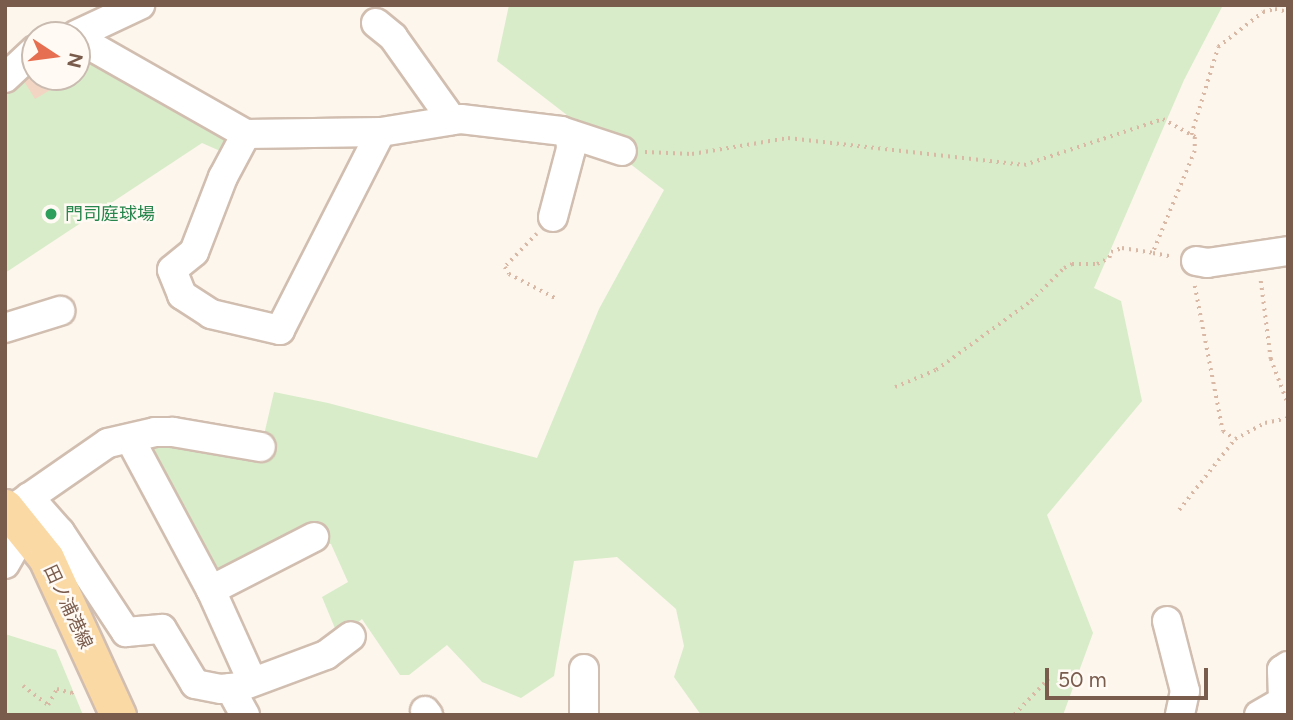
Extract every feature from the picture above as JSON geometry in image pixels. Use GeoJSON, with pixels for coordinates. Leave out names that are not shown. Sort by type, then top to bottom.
{"type":"FeatureCollection","features":[{"type":"Feature","properties":{"kind":"main road","name":"田ノ浦港線"},"geometry":{"type":"LineString","coordinates":[[18,513],[46,558],[118,715]]}},
{"type":"Feature","properties":{"kind":"street"},"geometry":{"type":"LineString","coordinates":[[91,30],[140,5]]}},
{"type":"Feature","properties":{"kind":"street"},"geometry":{"type":"LineString","coordinates":[[376,23],[393,37],[452,120]]}},
{"type":"Feature","properties":{"kind":"street"},"geometry":{"type":"LineString","coordinates":[[91,46],[246,134],[381,132],[452,120],[530,127],[570,135],[622,151]]}},
{"type":"Feature","properties":{"kind":"street"},"geometry":{"type":"LineString","coordinates":[[5,78],[21,63]]}},
{"type":"Feature","properties":{"kind":"street"},"geometry":{"type":"LineString","coordinates":[[246,134],[223,177],[194,252],[172,270],[182,295],[211,314],[281,330],[381,132]]}},
{"type":"Feature","properties":{"kind":"street"},"geometry":{"type":"LineString","coordinates":[[553,217],[571,149],[570,135]]}},
{"type":"Feature","properties":{"kind":"street"},"geometry":{"type":"LineString","coordinates":[[1194,261],[1207,263],[1288,251]]}},
{"type":"Feature","properties":{"kind":"street"},"geometry":{"type":"LineString","coordinates":[[5,328],[60,311]]}},
{"type":"Feature","properties":{"kind":"street"},"geometry":{"type":"LineString","coordinates":[[5,564],[16,545],[18,513],[108,443],[155,432],[173,432],[261,447]]}},
{"type":"Feature","properties":{"kind":"street"},"geometry":{"type":"LineString","coordinates":[[130,439],[211,590],[241,685],[245,715]]}},
{"type":"Feature","properties":{"kind":"street"},"geometry":{"type":"LineString","coordinates":[[18,513],[60,532],[126,632],[162,629],[195,684],[241,685],[326,655],[351,636]]}},
{"type":"Feature","properties":{"kind":"street"},"geometry":{"type":"LineString","coordinates":[[211,590],[314,537]]}},
{"type":"Feature","properties":{"kind":"street"},"geometry":{"type":"LineString","coordinates":[[1167,621],[1185,691],[1180,715]]}},
{"type":"Feature","properties":{"kind":"street"},"geometry":{"type":"LineString","coordinates":[[1259,715],[1285,698],[1282,670],[1288,666]]}},
{"type":"Feature","properties":{"kind":"street"},"geometry":{"type":"LineString","coordinates":[[583,715],[584,670]]}},
{"type":"Feature","properties":{"kind":"path"},"geometry":{"type":"LineString","coordinates":[[1191,135],[1218,47],[1263,12],[1281,8],[1288,12]]}},
{"type":"Feature","properties":{"kind":"path"},"geometry":{"type":"LineString","coordinates":[[622,151],[692,154],[788,138],[1024,165],[1163,119],[1195,137],[1195,151],[1153,253]]}},
{"type":"Feature","properties":{"kind":"path"},"geometry":{"type":"LineString","coordinates":[[553,217],[505,267],[509,274],[555,298]]}},
{"type":"Feature","properties":{"kind":"path"},"geometry":{"type":"LineString","coordinates":[[895,387],[936,370],[1031,301],[1064,268],[1097,264],[1109,258],[1111,252],[1122,248],[1194,261],[1223,431],[1236,439]]}},
{"type":"Feature","properties":{"kind":"path"},"geometry":{"type":"LineString","coordinates":[[1258,254],[1271,359],[1288,404]]}},
{"type":"Feature","properties":{"kind":"path"},"geometry":{"type":"LineString","coordinates":[[1179,510],[1236,439],[1265,423],[1288,418]]}},
{"type":"Feature","properties":{"kind":"path"},"geometry":{"type":"LineString","coordinates":[[1014,715],[1048,679]]}},
{"type":"Feature","properties":{"kind":"path"},"geometry":{"type":"LineString","coordinates":[[23,686],[48,705],[57,690],[71,693],[75,689]]}},
{"type":"Feature","properties":{"kind":"green space"},"geometry":{"type":"Polygon","coordinates":[[[509,5],[1223,5],[1184,80],[1094,288],[1121,301],[1142,401],[1047,515],[1093,633],[1063,715],[701,715],[674,677],[684,646],[676,609],[617,557],[574,561],[554,676],[521,698],[482,682],[447,645],[409,675],[400,675],[362,619],[339,638],[322,597],[348,582],[331,544],[321,542],[217,577],[141,441],[260,452],[274,392],[328,403],[537,458],[599,309],[664,190],[497,61],[509,5]]]}},
{"type":"Feature","properties":{"kind":"green space","name":"門司庭球場"},"geometry":{"type":"Polygon","coordinates":[[[91,52],[229,134],[227,154],[202,143],[5,273],[5,89],[21,75],[21,91],[91,91],[91,52]]]}},
{"type":"Feature","properties":{"kind":"green space"},"geometry":{"type":"Polygon","coordinates":[[[5,634],[56,650],[83,715],[5,715],[5,634]]]}},
{"type":"Feature","properties":{"kind":"building"},"geometry":{"type":"Polygon","coordinates":[[[30,91],[48,91],[35,99],[30,91]]]}},
{"type":"Feature","properties":{"kind":"place","name":"門司庭球場"},"geometry":{"type":"Point","coordinates":[51,214]}}]}
